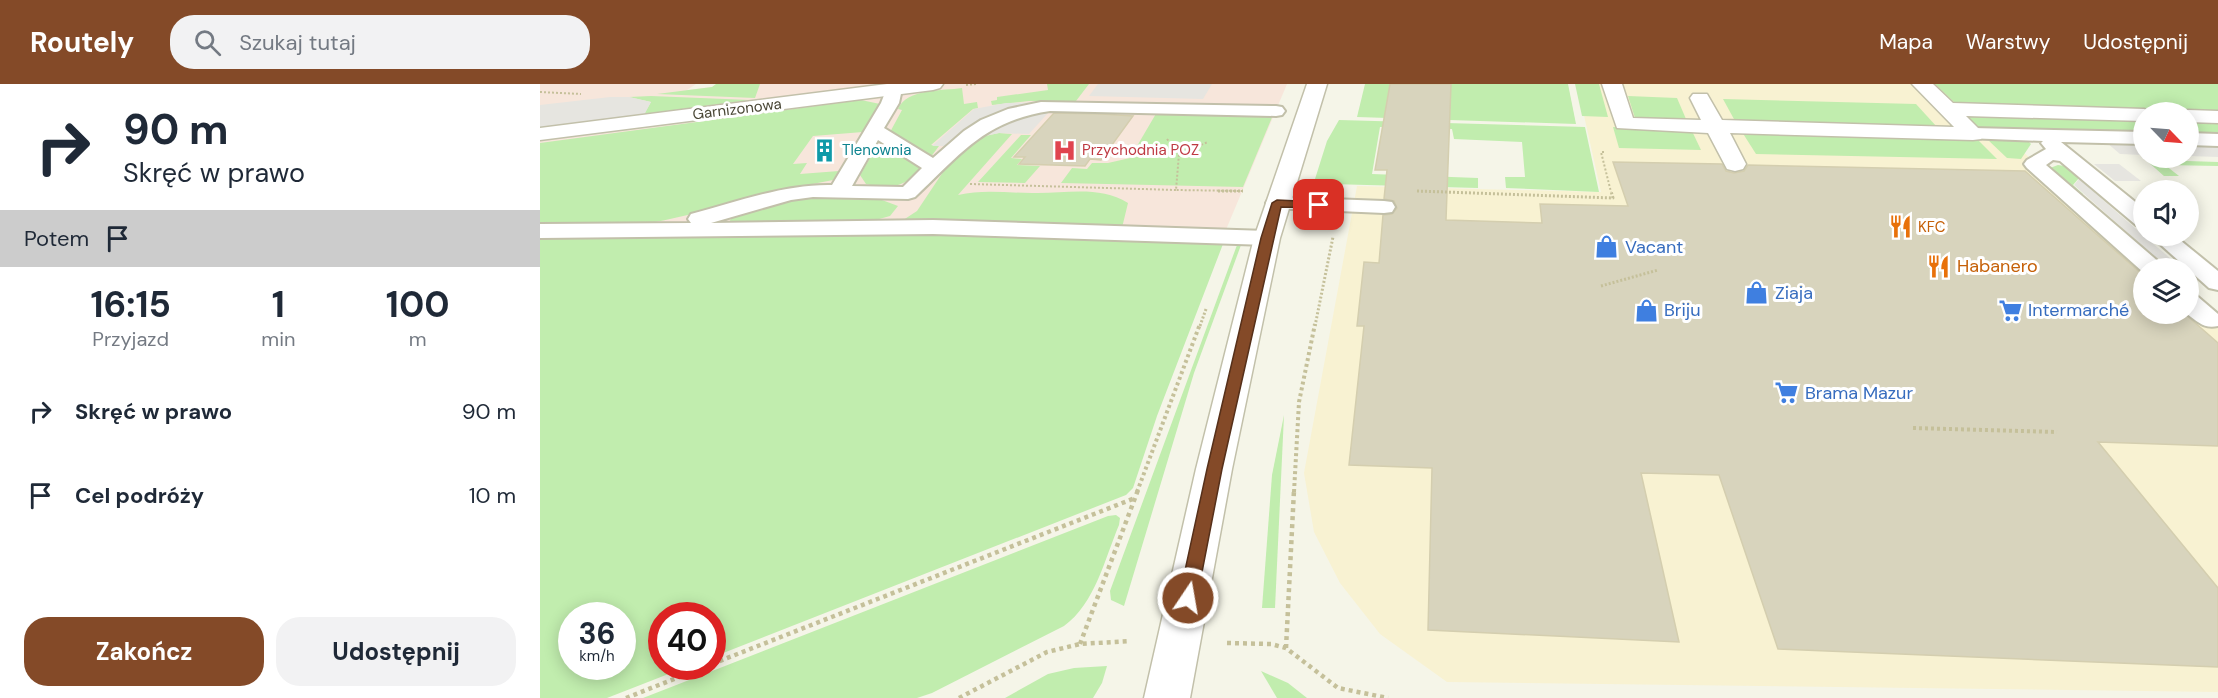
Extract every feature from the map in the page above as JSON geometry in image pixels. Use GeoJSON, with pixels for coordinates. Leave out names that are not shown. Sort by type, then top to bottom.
{"type":"FeatureCollection","features":[{"type":"Feature","properties":{"kind":"street"},"geometry":{"type":"LineString","coordinates":[[1167,698],[1214,469],[1267,238],[1317,84]]}},
{"type":"Feature","properties":{"kind":"street"},"geometry":{"type":"LineString","coordinates":[[1612,84],[1624,124],[1974,134]]}},
{"type":"Feature","properties":{"kind":"street"},"geometry":{"type":"LineString","coordinates":[[1922,84],[1974,134]]}},
{"type":"Feature","properties":{"kind":"street","name":"Garnizonowa"},"geometry":{"type":"LineString","coordinates":[[540,134],[921,85]]}},
{"type":"Feature","properties":{"kind":"street"},"geometry":{"type":"LineString","coordinates":[[1700,98],[1735,164]]}},
{"type":"Feature","properties":{"kind":"street"},"geometry":{"type":"LineString","coordinates":[[1948,109],[2133,115]]}},
{"type":"Feature","properties":{"kind":"street"},"geometry":{"type":"LineString","coordinates":[[2199,116],[2218,117]]}},
{"type":"Feature","properties":{"kind":"lane"},"geometry":{"type":"LineString","coordinates":[[838,192],[890,103],[894,89]]}},
{"type":"Feature","properties":{"kind":"lane"},"geometry":{"type":"LineString","coordinates":[[665,229],[790,194],[813,191],[908,193],[982,127],[1016,113],[1050,106],[1276,111]]}},
{"type":"Feature","properties":{"kind":"lane"},"geometry":{"type":"LineString","coordinates":[[874,130],[935,168]]}},
{"type":"Feature","properties":{"kind":"lane"},"geometry":{"type":"LineString","coordinates":[[1974,134],[2133,138]]}},
{"type":"Feature","properties":{"kind":"lane"},"geometry":{"type":"LineString","coordinates":[[2043,135],[2133,211]]}},
{"type":"Feature","properties":{"kind":"lane"},"geometry":{"type":"LineString","coordinates":[[2199,139],[2218,140]]}},
{"type":"Feature","properties":{"kind":"lane"},"geometry":{"type":"LineString","coordinates":[[2066,155],[2049,154],[2034,164],[2141,258]]}},
{"type":"Feature","properties":{"kind":"lane"},"geometry":{"type":"LineString","coordinates":[[899,227],[912,203],[908,193]]}},
{"type":"Feature","properties":{"kind":"lane"},"geometry":{"type":"LineString","coordinates":[[1277,203],[1384,207]]}},
{"type":"Feature","properties":{"kind":"lane"},"geometry":{"type":"LineString","coordinates":[[540,231],[933,226],[1267,238]]}},
{"type":"Feature","properties":{"kind":"lane"},"geometry":{"type":"LineString","coordinates":[[2174,246],[2218,283]]}},
{"type":"Feature","properties":{"kind":"lane"},"geometry":{"type":"LineString","coordinates":[[2199,310],[2210,320]]}},
{"type":"Feature","properties":{"kind":"path"},"geometry":{"type":"LineString","coordinates":[[1143,108],[1179,154],[1176,190]]}},
{"type":"Feature","properties":{"kind":"path"},"geometry":{"type":"LineString","coordinates":[[1412,191],[1613,198],[1601,152],[1613,152]]}},
{"type":"Feature","properties":{"kind":"path"},"geometry":{"type":"LineString","coordinates":[[970,184],[1250,192],[1233,236]]}},
{"type":"Feature","properties":{"kind":"path"},"geometry":{"type":"LineString","coordinates":[[1286,648],[1299,402],[1340,206]]}},
{"type":"Feature","properties":{"kind":"path"},"geometry":{"type":"LineString","coordinates":[[1601,286],[1658,270]]}},
{"type":"Feature","properties":{"kind":"path"},"geometry":{"type":"LineString","coordinates":[[1080,644],[1208,304]]}},
{"type":"Feature","properties":{"kind":"path"},"geometry":{"type":"LineString","coordinates":[[1913,428],[2057,432]]}},
{"type":"Feature","properties":{"kind":"path"},"geometry":{"type":"LineString","coordinates":[[726,659],[1136,498]]}},
{"type":"Feature","properties":{"kind":"path"},"geometry":{"type":"LineString","coordinates":[[959,698],[1047,652],[1080,644],[1113,641],[1271,644],[1286,648],[1338,688],[1388,698]]}},
{"type":"Feature","properties":{"kind":"path"},"geometry":{"type":"LineString","coordinates":[[626,698],[672,680]]}},
{"type":"Feature","properties":{"kind":"shaded area"},"geometry":{"type":"Polygon","coordinates":[[[540,84],[696,84],[687,90],[738,84],[1287,84],[1220,244],[540,251],[540,84]]]}},
{"type":"Feature","properties":{"kind":"shaded area"},"geometry":{"type":"Polygon","coordinates":[[[1098,84],[1212,84],[1203,99],[1089,96],[1098,84]]]}},
{"type":"Feature","properties":{"kind":"shaded area","name":"Brama Mazur"},"geometry":{"type":"Polygon","coordinates":[[[1577,84],[1945,84],[2145,258],[2133,258],[2133,324],[2199,324],[2199,317],[2218,323],[2218,692],[1447,682],[1380,634],[1340,583],[1314,532],[1304,473],[1357,186],[1601,192],[1577,84]]]}},
{"type":"Feature","properties":{"kind":"shaded area"},"geometry":{"type":"Polygon","coordinates":[[[629,97],[651,102],[643,117],[540,130],[540,105],[629,97]]]}},
{"type":"Feature","properties":{"kind":"shaded area"},"geometry":{"type":"Polygon","coordinates":[[[1058,102],[1029,134],[999,133],[975,138],[967,146],[932,146],[974,109],[1006,103],[1058,102]]]}},
{"type":"Feature","properties":{"kind":"shaded area"},"geometry":{"type":"Polygon","coordinates":[[[2106,142],[2133,143],[2133,155],[2120,154],[2106,142]]]}},
{"type":"Feature","properties":{"kind":"shaded area"},"geometry":{"type":"Polygon","coordinates":[[[2199,145],[2218,146],[2218,157],[2199,156],[2199,145]]]}},
{"type":"Feature","properties":{"kind":"shaded area"},"geometry":{"type":"Polygon","coordinates":[[[2094,164],[2119,164],[2140,180],[2115,181],[2094,164]]]}},
{"type":"Feature","properties":{"kind":"shaded area"},"geometry":{"type":"Polygon","coordinates":[[[2079,179],[2133,226],[2133,237],[2074,185],[2079,179]]]}},
{"type":"Feature","properties":{"kind":"shaded area"},"geometry":{"type":"Polygon","coordinates":[[[2143,246],[2156,246],[2170,258],[2155,257],[2143,246]]]}},
{"type":"Feature","properties":{"kind":"green space"},"geometry":{"type":"Polygon","coordinates":[[[716,84],[760,84],[755,98],[657,94],[712,87],[716,84]]]}},
{"type":"Feature","properties":{"kind":"green space"},"geometry":{"type":"Polygon","coordinates":[[[1047,84],[1089,84],[1076,101],[1029,101],[992,105],[991,101],[997,100],[997,97],[1048,90],[1047,84]]]}},
{"type":"Feature","properties":{"kind":"green space"},"geometry":{"type":"Polygon","coordinates":[[[1365,84],[1568,84],[1576,124],[1357,117],[1365,84]]]}},
{"type":"Feature","properties":{"kind":"green space"},"geometry":{"type":"Polygon","coordinates":[[[1575,84],[1599,84],[1608,117],[1582,116],[1575,84]]]}},
{"type":"Feature","properties":{"kind":"green space"},"geometry":{"type":"Polygon","coordinates":[[[1935,84],[2218,84],[2218,112],[2199,111],[2199,102],[2133,102],[2133,110],[1957,105],[1935,84]]]}},
{"type":"Feature","properties":{"kind":"green space"},"geometry":{"type":"Polygon","coordinates":[[[962,88],[964,104],[977,102],[978,108],[973,109],[931,145],[939,146],[930,158],[889,134],[902,110],[898,109],[909,97],[926,92],[962,88]]]}},
{"type":"Feature","properties":{"kind":"green space"},"geometry":{"type":"Polygon","coordinates":[[[1628,96],[1677,98],[1686,119],[1635,118],[1628,96]]]}},
{"type":"Feature","properties":{"kind":"green space"},"geometry":{"type":"Polygon","coordinates":[[[629,97],[750,100],[644,114],[651,102],[629,97]]]}},
{"type":"Feature","properties":{"kind":"green space"},"geometry":{"type":"Polygon","coordinates":[[[1723,99],[1916,104],[1937,127],[1735,121],[1723,99]]]}},
{"type":"Feature","properties":{"kind":"green space"},"geometry":{"type":"Polygon","coordinates":[[[861,100],[880,104],[863,132],[813,136],[793,164],[807,163],[800,174],[839,171],[833,180],[650,223],[609,227],[540,226],[540,143],[861,100]]]}},
{"type":"Feature","properties":{"kind":"green space"},"geometry":{"type":"Polygon","coordinates":[[[1157,112],[1273,115],[1243,187],[1061,183],[1072,168],[1087,169],[1092,163],[1108,163],[1130,158],[1157,112]]]}},
{"type":"Feature","properties":{"kind":"green space"},"geometry":{"type":"Polygon","coordinates":[[[1960,114],[2133,119],[2133,133],[1975,128],[1960,114]]]}},
{"type":"Feature","properties":{"kind":"green space"},"geometry":{"type":"Polygon","coordinates":[[[1339,120],[1585,127],[1599,192],[1506,188],[1505,177],[1525,177],[1522,142],[1454,139],[1452,129],[1380,127],[1372,174],[1478,178],[1478,188],[1330,184],[1315,179],[1327,141],[1339,120]]]}},
{"type":"Feature","properties":{"kind":"green space"},"geometry":{"type":"Polygon","coordinates":[[[2199,120],[2218,121],[2218,135],[2199,134],[2199,120]]]}},
{"type":"Feature","properties":{"kind":"green space"},"geometry":{"type":"Polygon","coordinates":[[[1613,127],[1691,129],[1701,150],[1619,148],[1613,127]]]}},
{"type":"Feature","properties":{"kind":"green space"},"geometry":{"type":"Polygon","coordinates":[[[1742,132],[1977,139],[1997,159],[1756,154],[1742,132]]]}},
{"type":"Feature","properties":{"kind":"green space"},"geometry":{"type":"Polygon","coordinates":[[[999,133],[1012,134],[958,195],[986,192],[1094,192],[1105,194],[1128,203],[1120,236],[1130,240],[1223,244],[1157,416],[1133,488],[1126,495],[726,652],[726,602],[648,602],[648,680],[653,680],[607,698],[540,698],[540,237],[894,226],[917,211],[947,166],[976,138],[999,133]]]}},
{"type":"Feature","properties":{"kind":"green space"},"geometry":{"type":"Polygon","coordinates":[[[1021,135],[1031,135],[1011,158],[1022,159],[1017,165],[1040,166],[1025,183],[978,182],[1021,135]]]}},
{"type":"Feature","properties":{"kind":"green space"},"geometry":{"type":"Polygon","coordinates":[[[1987,139],[2027,140],[2031,144],[2021,159],[2007,158],[1987,139]]]}},
{"type":"Feature","properties":{"kind":"green space"},"geometry":{"type":"Polygon","coordinates":[[[884,142],[924,166],[910,179],[898,185],[884,187],[866,184],[860,175],[876,148],[884,142]]]}},
{"type":"Feature","properties":{"kind":"green space"},"geometry":{"type":"Polygon","coordinates":[[[2199,161],[2218,162],[2218,166],[2199,166],[2199,161]]]}},
{"type":"Feature","properties":{"kind":"green space"},"geometry":{"type":"Polygon","coordinates":[[[2058,165],[2065,166],[2079,178],[2073,185],[2083,194],[2076,194],[2049,170],[2058,165]]]}},
{"type":"Feature","properties":{"kind":"green space"},"geometry":{"type":"Polygon","coordinates":[[[2155,168],[2169,168],[2179,176],[2164,176],[2155,168]]]}},
{"type":"Feature","properties":{"kind":"green space"},"geometry":{"type":"Polygon","coordinates":[[[796,198],[882,200],[898,206],[890,216],[872,221],[729,223],[732,216],[796,198]]]}},
{"type":"Feature","properties":{"kind":"green space"},"geometry":{"type":"Polygon","coordinates":[[[1237,245],[1241,245],[1194,373],[1124,606],[1111,600],[1110,591],[1237,245]]]}},
{"type":"Feature","properties":{"kind":"green space"},"geometry":{"type":"Polygon","coordinates":[[[1284,415],[1275,608],[1262,608],[1272,475],[1284,415]]]}},
{"type":"Feature","properties":{"kind":"green space"},"geometry":{"type":"Polygon","coordinates":[[[1116,515],[1120,518],[1119,525],[1098,580],[1084,606],[1075,617],[1064,626],[932,693],[917,698],[643,698],[689,680],[726,680],[726,666],[1108,516],[1116,515]]]}},
{"type":"Feature","properties":{"kind":"green space"},"geometry":{"type":"Polygon","coordinates":[[[1107,666],[1102,683],[1093,698],[1005,698],[1048,674],[1074,668],[1107,666]]]}},
{"type":"Feature","properties":{"kind":"green space"},"geometry":{"type":"Polygon","coordinates":[[[1261,671],[1288,683],[1307,698],[1277,698],[1261,671]]]}},
{"type":"Feature","properties":{"kind":"building","name":"Brama Mazur"},"geometry":{"type":"Polygon","coordinates":[[[1390,84],[1451,84],[1446,220],[1542,223],[1540,204],[1628,206],[1613,162],[1722,164],[1726,171],[1734,173],[1744,171],[1748,165],[2025,171],[2133,266],[2133,324],[2196,324],[2218,343],[2218,446],[2098,442],[2218,588],[2218,667],[1778,649],[1719,475],[1641,473],[1679,642],[1428,630],[1432,468],[1349,465],[1364,326],[1357,326],[1364,262],[1379,263],[1383,215],[1392,214],[1397,208],[1394,201],[1384,199],[1387,170],[1375,170],[1390,84]]]}},
{"type":"Feature","properties":{"kind":"building","name":"Przychodnia POZ"},"geometry":{"type":"Polygon","coordinates":[[[1054,113],[1133,116],[1101,160],[1090,159],[1085,166],[1019,164],[1025,157],[1014,157],[1054,113]]]}},
{"type":"Feature","properties":{"kind":"place","name":"Tlenownia"},"geometry":{"type":"Point","coordinates":[824,150]}},
{"type":"Feature","properties":{"kind":"place","name":"Przychodnia POZ"},"geometry":{"type":"Point","coordinates":[1064,150]}},
{"type":"Feature","properties":{"kind":"place","name":"KFC"},"geometry":{"type":"Point","coordinates":[1900,227]}},
{"type":"Feature","properties":{"kind":"place","name":"Vacant"},"geometry":{"type":"Point","coordinates":[1607,247]}},
{"type":"Feature","properties":{"kind":"place","name":"Habanero"},"geometry":{"type":"Point","coordinates":[1939,266]}},
{"type":"Feature","properties":{"kind":"place","name":"Ziaja"},"geometry":{"type":"Point","coordinates":[1757,293]}},
{"type":"Feature","properties":{"kind":"place","name":"Briju"},"geometry":{"type":"Point","coordinates":[1646,310]}},
{"type":"Feature","properties":{"kind":"place","name":"Intermarché"},"geometry":{"type":"Point","coordinates":[2010,310]}},
{"type":"Feature","properties":{"kind":"place","name":"Brama Mazur"},"geometry":{"type":"Point","coordinates":[1787,393]}},
{"type":"Feature","properties":{"kind":"route"},"geometry":{"type":"LineString","coordinates":[[1188,598],[1214,469],[1277,203],[1319,205]]}}]}
